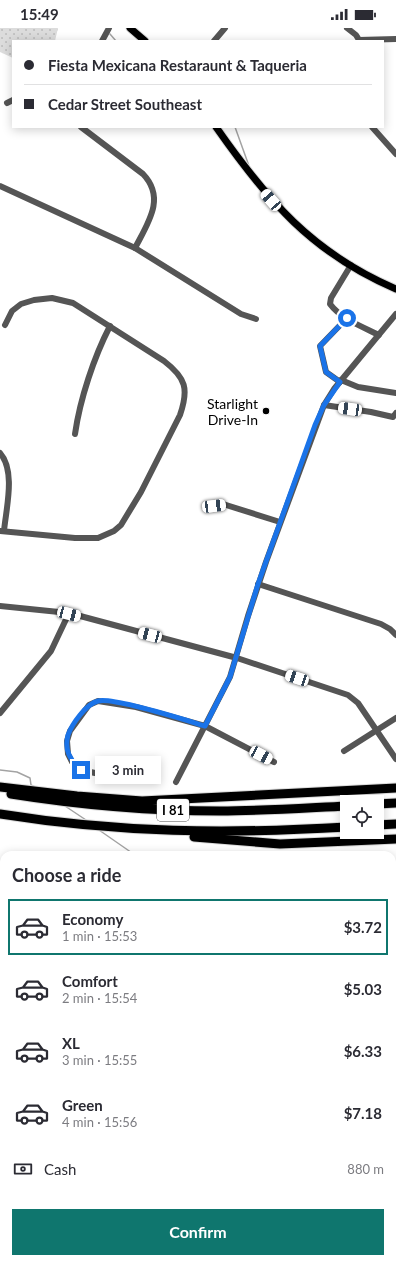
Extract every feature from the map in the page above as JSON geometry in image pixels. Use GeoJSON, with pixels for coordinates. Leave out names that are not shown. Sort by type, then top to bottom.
{"type":"FeatureCollection","features":[{"type":"Feature","properties":{"kind":"highway"},"geometry":{"type":"LineString","coordinates":[[0,787],[77,796],[142,801],[396,788]]}},
{"type":"Feature","properties":{"kind":"highway","name":"I 81"},"geometry":{"type":"LineString","coordinates":[[0,792],[102,805],[164,810],[242,810],[340,806]]}},
{"type":"Feature","properties":{"kind":"highway"},"geometry":{"type":"LineString","coordinates":[[384,804],[396,803]]}},
{"type":"Feature","properties":{"kind":"highway","name":"I 81"},"geometry":{"type":"LineString","coordinates":[[0,814],[80,825],[151,831],[243,832],[340,827]]}},
{"type":"Feature","properties":{"kind":"highway"},"geometry":{"type":"LineString","coordinates":[[384,825],[396,824]]}},
{"type":"Feature","properties":{"kind":"highway"},"geometry":{"type":"LineString","coordinates":[[151,831],[252,843],[308,844],[396,839]]}},
{"type":"Feature","properties":{"kind":"main road"},"geometry":{"type":"LineString","coordinates":[[130,28],[144,40]]}},
{"type":"Feature","properties":{"kind":"main road"},"geometry":{"type":"LineString","coordinates":[[217,128],[253,179],[281,211],[322,247],[351,265],[396,289]]}},
{"type":"Feature","properties":{"kind":"street"},"geometry":{"type":"LineString","coordinates":[[103,40],[109,28]]}},
{"type":"Feature","properties":{"kind":"street"},"geometry":{"type":"LineString","coordinates":[[215,40],[225,28]]}},
{"type":"Feature","properties":{"kind":"street"},"geometry":{"type":"LineString","coordinates":[[347,28],[356,35],[358,40]]}},
{"type":"Feature","properties":{"kind":"street"},"geometry":{"type":"LineString","coordinates":[[378,40],[396,39]]}},
{"type":"Feature","properties":{"kind":"street"},"geometry":{"type":"LineString","coordinates":[[82,128],[150,181],[154,191],[155,201],[151,216],[135,248]]}},
{"type":"Feature","properties":{"kind":"street"},"geometry":{"type":"LineString","coordinates":[[373,128],[396,154]]}},
{"type":"Feature","properties":{"kind":"street"},"geometry":{"type":"LineString","coordinates":[[0,186],[135,248],[241,314],[256,319]]}},
{"type":"Feature","properties":{"kind":"street"},"geometry":{"type":"LineString","coordinates":[[351,265],[331,298],[330,304],[334,309],[347,318],[379,336]]}},
{"type":"Feature","properties":{"kind":"street"},"geometry":{"type":"LineString","coordinates":[[0,453],[4,458],[9,471],[2,531],[75,538],[98,538],[114,531],[121,525],[141,492],[180,415],[186,390],[176,370],[73,303],[52,298],[34,300],[21,304],[12,311],[5,325]]}},
{"type":"Feature","properties":{"kind":"street"},"geometry":{"type":"LineString","coordinates":[[176,782],[230,677],[237,658],[258,584],[324,405],[341,381],[396,314]]}},
{"type":"Feature","properties":{"kind":"street"},"geometry":{"type":"LineString","coordinates":[[347,318],[320,346],[326,372],[341,381],[358,387],[396,395]]}},
{"type":"Feature","properties":{"kind":"street"},"geometry":{"type":"LineString","coordinates":[[75,434],[77,420],[95,361],[110,326]]}},
{"type":"Feature","properties":{"kind":"street"},"geometry":{"type":"LineString","coordinates":[[324,405],[393,417],[396,413]]}},
{"type":"Feature","properties":{"kind":"street"},"geometry":{"type":"LineString","coordinates":[[205,507],[223,504],[280,522]]}},
{"type":"Feature","properties":{"kind":"street"},"geometry":{"type":"LineString","coordinates":[[258,584],[381,624],[390,629],[396,635]]}},
{"type":"Feature","properties":{"kind":"street"},"geometry":{"type":"LineString","coordinates":[[0,606],[69,614],[237,658],[348,695],[358,702],[396,759]]}},
{"type":"Feature","properties":{"kind":"street"},"geometry":{"type":"LineString","coordinates":[[0,713],[51,651],[69,614]]}},
{"type":"Feature","properties":{"kind":"street"},"geometry":{"type":"LineString","coordinates":[[95,773],[81,770],[72,762],[68,754],[67,741],[70,731],[89,705],[98,701],[136,707],[205,726],[274,762]]}},
{"type":"Feature","properties":{"kind":"street"},"geometry":{"type":"LineString","coordinates":[[344,751],[396,718]]}},
{"type":"Feature","properties":{"kind":"shaded area"},"geometry":{"type":"Polygon","coordinates":[[[0,28],[58,28],[55,40],[12,40],[12,58],[0,52],[0,28]]]}},
{"type":"Feature","properties":{"kind":"waterway"},"geometry":{"type":"LineString","coordinates":[[110,34],[115,40]]}},
{"type":"Feature","properties":{"kind":"waterway"},"geometry":{"type":"LineString","coordinates":[[235,128],[249,166]]}},
{"type":"Feature","properties":{"kind":"waterway"},"geometry":{"type":"LineString","coordinates":[[0,770],[17,772],[30,778],[31,785],[35,787]]}},
{"type":"Feature","properties":{"kind":"waterway"},"geometry":{"type":"LineString","coordinates":[[65,806],[86,820]]}},
{"type":"Feature","properties":{"kind":"waterway"},"geometry":{"type":"LineString","coordinates":[[99,830],[129,851]]}},
{"type":"Feature","properties":{"kind":"place","name":"Starlight Drive-In"},"geometry":{"type":"Point","coordinates":[266,411]}},
{"type":"Feature","properties":{"kind":"route"},"geometry":{"type":"LineString","coordinates":[[81,770],[72,762],[68,754],[67,741],[70,731],[89,705],[98,701],[136,707],[205,726],[230,677],[237,658],[258,584],[315,425],[324,405],[340,382],[332,378],[326,372],[323,365],[320,346],[347,318]]}}]}
